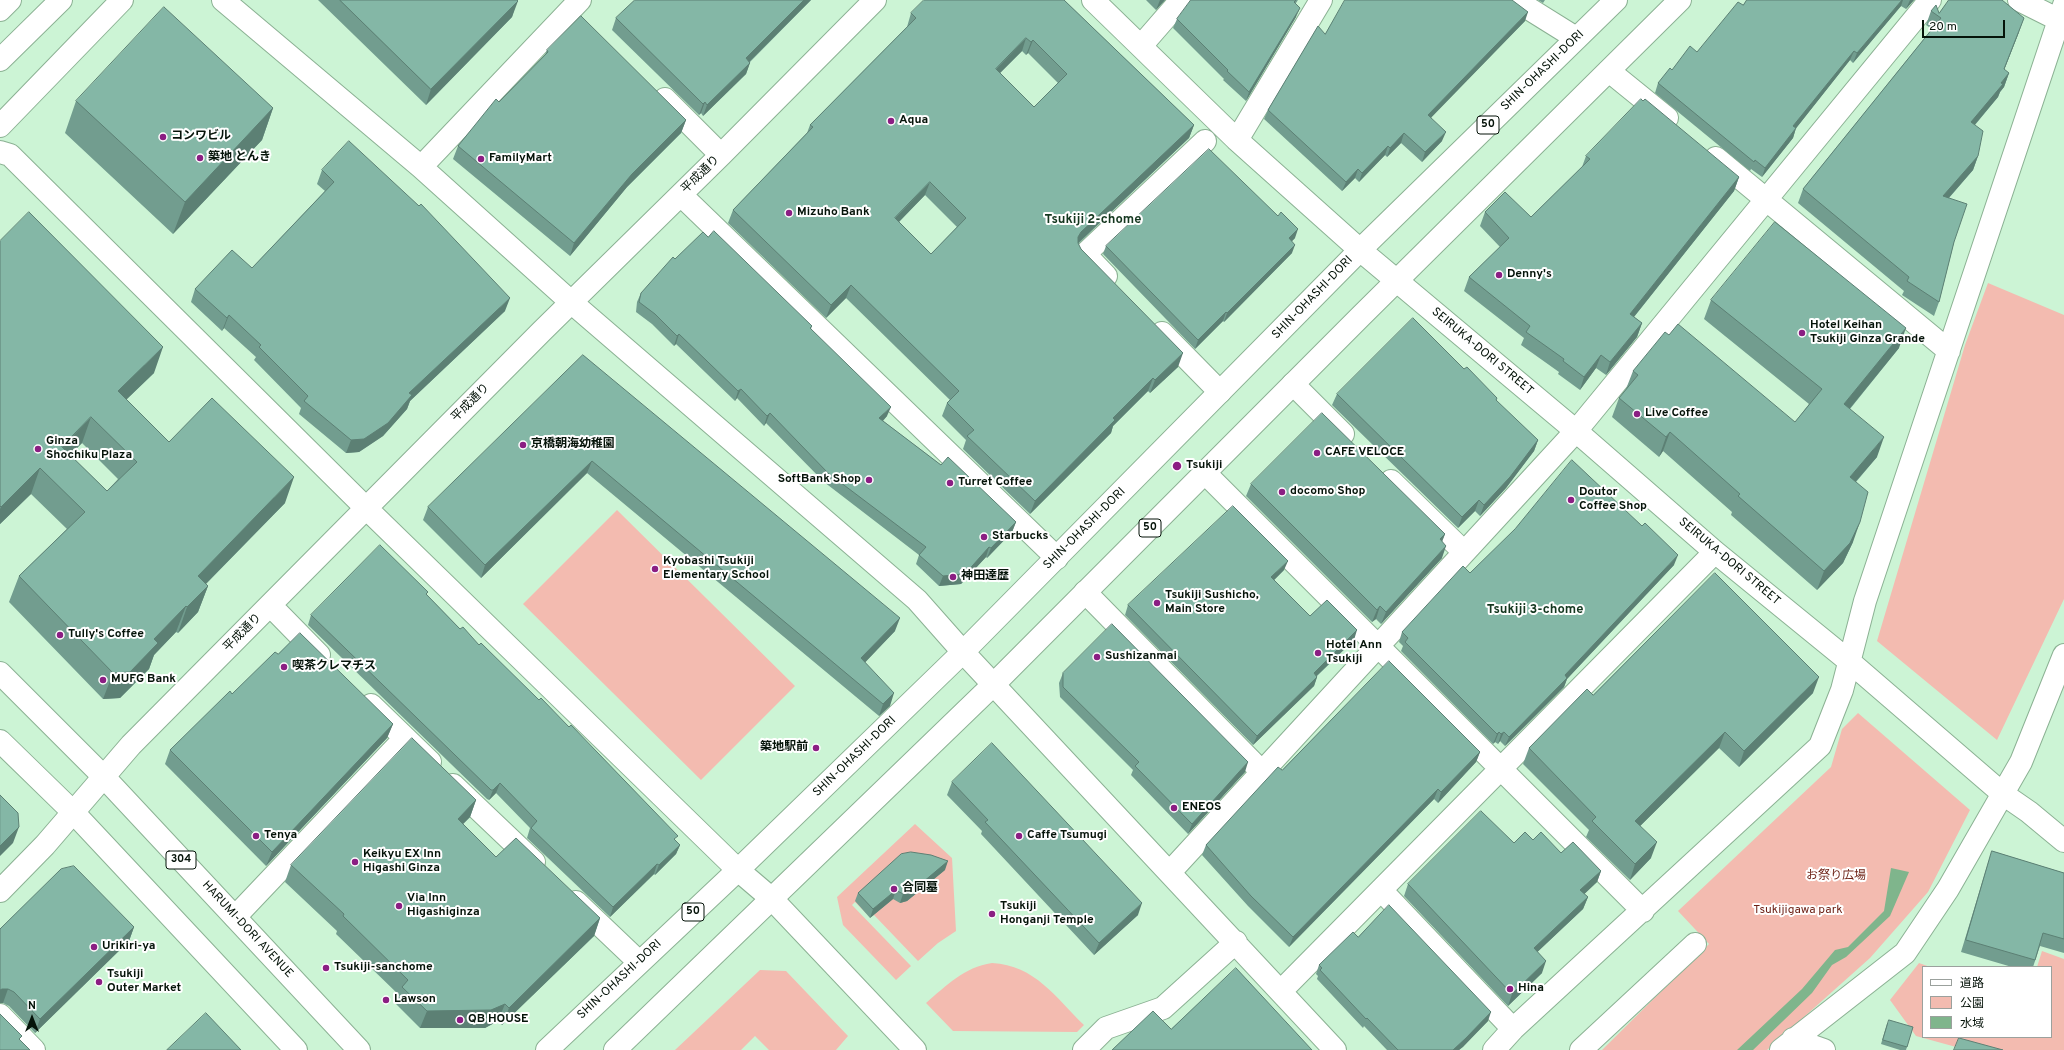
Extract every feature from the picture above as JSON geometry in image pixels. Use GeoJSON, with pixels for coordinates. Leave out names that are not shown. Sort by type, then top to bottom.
{"type":"FeatureCollection","features":[{"type":"Feature","properties":{"kind":"main road"},"geometry":{"type":"LineString","coordinates":[[0,10],[10,0]]}},
{"type":"Feature","properties":{"kind":"main road"},"geometry":{"type":"LineString","coordinates":[[0,60],[61,0]]}},
{"type":"Feature","properties":{"kind":"main road"},"geometry":{"type":"LineString","coordinates":[[0,126],[122,0]]}},
{"type":"Feature","properties":{"kind":"main road"},"geometry":{"type":"LineString","coordinates":[[223,0],[421,167],[572,302],[917,600],[963,652],[1236,942],[1335,1050]]}},
{"type":"Feature","properties":{"kind":"main road","name":"平成通り"},"geometry":{"type":"LineString","coordinates":[[0,891],[45,845],[131,745],[572,302],[876,0]]}},
{"type":"Feature","properties":{"kind":"main road","name":"SEIRUKA-DORI STREET"},"geometry":{"type":"LineString","coordinates":[[1093,0],[1237,140],[1360,250],[1576,431],[1715,552],[1850,662],[2003,794],[2029,812],[2064,840]]}},
{"type":"Feature","properties":{"kind":"main road"},"geometry":{"type":"LineString","coordinates":[[1141,46],[1181,0]]}},
{"type":"Feature","properties":{"kind":"main road"},"geometry":{"type":"LineString","coordinates":[[1237,140],[1321,0]]}},
{"type":"Feature","properties":{"kind":"main road"},"geometry":{"type":"LineString","coordinates":[[1515,0],[1576,38]]}},
{"type":"Feature","properties":{"kind":"main road","name":"SHIN-OHASHI-DORI"},"geometry":{"type":"LineString","coordinates":[[546,1050],[738,870],[963,652],[1360,250],[1616,0]]}},
{"type":"Feature","properties":{"kind":"main road","name":"50"},"geometry":{"type":"LineString","coordinates":[[615,1050],[994,684],[1396,281],[1680,0]]}},
{"type":"Feature","properties":{"kind":"main road"},"geometry":{"type":"LineString","coordinates":[[1170,872],[1377,645],[1576,431],[1930,0]]}},
{"type":"Feature","properties":{"kind":"main road"},"geometry":{"type":"LineString","coordinates":[[1494,1050],[1513,1029],[1643,911],[1820,746],[1842,690],[1865,601],[2062,13],[2019,0]]}},
{"type":"Feature","properties":{"kind":"main road"},"geometry":{"type":"LineString","coordinates":[[421,167],[572,3],[589,25]]}},
{"type":"Feature","properties":{"kind":"main road"},"geometry":{"type":"LineString","coordinates":[[1609,71],[1680,129]]}},
{"type":"Feature","properties":{"kind":"main road"},"geometry":{"type":"LineString","coordinates":[[650,85],[721,155]]}},
{"type":"Feature","properties":{"kind":"main road"},"geometry":{"type":"LineString","coordinates":[[1118,288],[1085,254],[1205,141]]}},
{"type":"Feature","properties":{"kind":"main road"},"geometry":{"type":"LineString","coordinates":[[1699,144],[1949,351]]}},
{"type":"Feature","properties":{"kind":"main road"},"geometry":{"type":"LineString","coordinates":[[0,152],[10,155],[366,508],[738,870],[772,899],[915,1050]]}},
{"type":"Feature","properties":{"kind":"main road"},"geometry":{"type":"LineString","coordinates":[[681,195],[1057,558]]}},
{"type":"Feature","properties":{"kind":"main road"},"geometry":{"type":"LineString","coordinates":[[1150,322],[1220,392]]}},
{"type":"Feature","properties":{"kind":"main road"},"geometry":{"type":"LineString","coordinates":[[1293,384],[1358,449]]}},
{"type":"Feature","properties":{"kind":"main road"},"geometry":{"type":"LineString","coordinates":[[1375,466],[1464,552]]}},
{"type":"Feature","properties":{"kind":"main road"},"geometry":{"type":"LineString","coordinates":[[1205,473],[1643,911]]}},
{"type":"Feature","properties":{"kind":"main road"},"geometry":{"type":"LineString","coordinates":[[1281,991],[1715,552]]}},
{"type":"Feature","properties":{"kind":"main road"},"geometry":{"type":"LineString","coordinates":[[1086,592],[1262,772]]}},
{"type":"Feature","properties":{"kind":"main road"},"geometry":{"type":"LineString","coordinates":[[271,606],[336,671]]}},
{"type":"Feature","properties":{"kind":"main road"},"geometry":{"type":"LineString","coordinates":[[1787,1044],[1905,953],[1948,889],[2021,762],[2064,655]]}},
{"type":"Feature","properties":{"kind":"main road","name":"HARUMI-DORI AVENUE"},"geometry":{"type":"LineString","coordinates":[[0,673],[103,776],[359,1050]]}},
{"type":"Feature","properties":{"kind":"main road"},"geometry":{"type":"LineString","coordinates":[[359,694],[547,874]]}},
{"type":"Feature","properties":{"kind":"main road"},"geometry":{"type":"LineString","coordinates":[[235,918],[404,738]]}},
{"type":"Feature","properties":{"kind":"main road"},"geometry":{"type":"LineString","coordinates":[[0,741],[73,812],[296,1050]]}},
{"type":"Feature","properties":{"kind":"main road"},"geometry":{"type":"LineString","coordinates":[[564,890],[639,962]]}},
{"type":"Feature","properties":{"kind":"main road"},"geometry":{"type":"LineString","coordinates":[[1381,890],[1513,1029]]}},
{"type":"Feature","properties":{"kind":"main road"},"geometry":{"type":"LineString","coordinates":[[1084,1050],[1106,1028],[1164,1008],[1236,942]]}},
{"type":"Feature","properties":{"kind":"main road"},"geometry":{"type":"LineString","coordinates":[[1581,1050],[1695,944]]}},
{"type":"Feature","properties":{"kind":"main road"},"geometry":{"type":"LineString","coordinates":[[0,1015],[34,1050]]}},
{"type":"Feature","properties":{"kind":"main road"},"geometry":{"type":"LineString","coordinates":[[1787,1044],[1824,1050]]}},
{"type":"Feature","properties":{"kind":"green space"},"geometry":{"type":"Polygon","coordinates":[[[1988,283],[2064,315],[2064,599],[1997,740],[1877,641],[1965,345],[1988,283]]]}},
{"type":"Feature","properties":{"kind":"green space"},"geometry":{"type":"Polygon","coordinates":[[[617,510],[795,686],[701,780],[523,604],[617,510]]]}},
{"type":"Feature","properties":{"kind":"green space","name":"Tsukijigawa park"},"geometry":{"type":"Polygon","coordinates":[[[1858,713],[1970,810],[1928,892],[1870,958],[1767,1050],[1602,1050],[1709,944],[1678,911],[1831,767],[1842,729],[1858,713]]]}},
{"type":"Feature","properties":{"kind":"green space"},"geometry":{"type":"Polygon","coordinates":[[[915,824],[952,858],[956,931],[938,943],[918,961],[874,915],[870,917],[855,902],[852,905],[911,966],[896,980],[843,925],[837,897],[915,824]]]}},
{"type":"Feature","properties":{"kind":"green space"},"geometry":{"type":"Polygon","coordinates":[[[2042,951],[2064,959],[2064,1050],[1967,1050],[1923,1038],[2052,1038],[2052,966],[2037,966],[2042,951]]]}},
{"type":"Feature","properties":{"kind":"green space"},"geometry":{"type":"Polygon","coordinates":[[[992,963],[1007,965],[1033,976],[1054,994],[1084,1025],[1077,1032],[953,1031],[926,1003],[948,984],[964,973],[982,965],[992,963]]]}},
{"type":"Feature","properties":{"kind":"green space"},"geometry":{"type":"Polygon","coordinates":[[[1919,963],[1927,966],[1922,966],[1922,1038],[1916,1036],[1890,1000],[1919,963]]]}},
{"type":"Feature","properties":{"kind":"green space"},"geometry":{"type":"Polygon","coordinates":[[[760,970],[786,971],[848,1036],[836,1050],[769,1050],[755,1036],[741,1050],[675,1050],[760,970]]]}},
{"type":"Feature","properties":{"kind":"water"},"geometry":{"type":"Polygon","coordinates":[[[1891,868],[1909,872],[1890,916],[1846,957],[1832,965],[1812,993],[1753,1050],[1737,1050],[1802,989],[1835,950],[1848,947],[1884,911],[1891,868]]]}},
{"type":"Feature","properties":{"kind":"building"},"geometry":{"type":"Polygon","coordinates":[[[340,0],[517,0],[518,1],[431,89],[340,0]]]}},
{"type":"Feature","properties":{"kind":"building"},"geometry":{"type":"Polygon","coordinates":[[[635,0],[804,0],[746,58],[750,63],[707,105],[705,102],[703,104],[616,18],[635,0]]]}},
{"type":"Feature","properties":{"kind":"building"},"geometry":{"type":"Polygon","coordinates":[[[924,0],[1064,0],[1194,125],[1081,232],[1078,237],[1078,243],[1081,249],[1183,353],[1155,380],[1153,378],[1113,418],[1115,420],[1035,501],[967,436],[974,430],[947,403],[959,391],[851,285],[831,305],[733,210],[813,127],[810,125],[916,18],[911,13],[924,0]],[[1026,38],[996,69],[1034,107],[1067,74],[1033,40],[1031,42],[1026,38]],[[930,182],[895,218],[931,254],[966,218],[930,182]]]}},
{"type":"Feature","properties":{"kind":"building"},"geometry":{"type":"Polygon","coordinates":[[[1191,0],[1296,0],[1294,2],[1300,8],[1249,92],[1177,19],[1191,0]]]}},
{"type":"Feature","properties":{"kind":"building"},"geometry":{"type":"Polygon","coordinates":[[[1345,0],[1512,0],[1528,12],[1428,115],[1446,132],[1425,152],[1404,133],[1390,148],[1388,146],[1362,173],[1358,169],[1346,182],[1268,110],[1318,26],[1325,34],[1345,0]]]}},
{"type":"Feature","properties":{"kind":"building"},"geometry":{"type":"Polygon","coordinates":[[[1747,0],[1902,0],[1857,53],[1854,51],[1793,126],[1796,128],[1765,168],[1755,160],[1754,162],[1658,83],[1670,68],[1672,70],[1690,46],[1697,52],[1738,2],[1743,5],[1747,0]]]}},
{"type":"Feature","properties":{"kind":"building"},"geometry":{"type":"Polygon","coordinates":[[[1949,0],[2002,0],[2024,18],[2004,69],[2009,73],[2001,83],[2003,84],[1971,122],[1983,131],[1978,156],[1943,196],[1967,204],[1954,242],[1939,302],[1907,281],[1909,277],[1803,189],[1941,18],[1931,11],[1936,5],[1939,13],[1949,0]]]}},
{"type":"Feature","properties":{"kind":"building","name":"コンワビル"},"geometry":{"type":"Polygon","coordinates":[[[164,7],[273,108],[185,202],[76,101],[164,7]]]}},
{"type":"Feature","properties":{"kind":"building"},"geometry":{"type":"Polygon","coordinates":[[[581,16],[686,120],[632,174],[574,243],[458,146],[496,99],[499,102],[581,16]]]}},
{"type":"Feature","properties":{"kind":"building"},"geometry":{"type":"Polygon","coordinates":[[[1641,99],[1643,101],[1645,99],[1739,177],[1630,314],[1642,323],[1610,362],[1601,355],[1584,377],[1563,361],[1564,359],[1526,332],[1530,326],[1469,277],[1509,238],[1485,212],[1505,192],[1531,217],[1590,159],[1586,156],[1641,99]]]}},
{"type":"Feature","properties":{"kind":"building"},"geometry":{"type":"Polygon","coordinates":[[[349,141],[419,206],[421,204],[510,298],[409,393],[412,395],[388,423],[364,439],[351,440],[304,401],[308,396],[259,347],[261,345],[229,315],[227,318],[195,289],[232,250],[252,268],[334,182],[322,170],[349,141]]]}},
{"type":"Feature","properties":{"kind":"building"},"geometry":{"type":"Polygon","coordinates":[[[1209,149],[1278,216],[1281,212],[1298,229],[1289,238],[1295,245],[1198,340],[1106,246],[1209,149]]]}},
{"type":"Feature","properties":{"kind":"building"},"geometry":{"type":"Polygon","coordinates":[[[29,212],[163,347],[118,391],[169,442],[212,398],[294,477],[198,576],[208,586],[154,639],[158,643],[130,672],[113,673],[19,576],[85,512],[40,468],[1,507],[0,506],[0,241],[29,212]],[[91,417],[62,447],[107,491],[137,462],[91,417]]]}},
{"type":"Feature","properties":{"kind":"building"},"geometry":{"type":"Polygon","coordinates":[[[1775,222],[1906,328],[1844,404],[1884,437],[1850,477],[1868,492],[1860,522],[1850,543],[1824,571],[1738,496],[1740,494],[1670,432],[1666,437],[1619,398],[1638,375],[1633,371],[1665,332],[1669,335],[1678,324],[1795,422],[1822,389],[1711,300],[1775,222]]]}},
{"type":"Feature","properties":{"kind":"building"},"geometry":{"type":"Polygon","coordinates":[[[714,231],[812,326],[810,328],[891,407],[879,418],[941,465],[948,457],[1016,522],[991,548],[989,547],[965,574],[943,576],[919,555],[926,547],[828,473],[770,413],[767,416],[741,389],[738,391],[679,334],[677,336],[655,314],[639,302],[641,293],[673,257],[675,259],[703,232],[708,237],[714,231]]]}},
{"type":"Feature","properties":{"kind":"building"},"geometry":{"type":"Polygon","coordinates":[[[1413,318],[1464,369],[1467,367],[1497,398],[1496,400],[1538,440],[1510,477],[1484,505],[1479,500],[1462,517],[1337,394],[1413,318]]]}},
{"type":"Feature","properties":{"kind":"building"},"geometry":{"type":"Polygon","coordinates":[[[583,355],[900,618],[861,658],[894,693],[883,704],[592,461],[485,565],[428,507],[583,355]]]}},
{"type":"Feature","properties":{"kind":"building"},"geometry":{"type":"Polygon","coordinates":[[[1322,413],[1445,534],[1440,539],[1446,546],[1386,612],[1380,606],[1377,610],[1251,484],[1322,413]]]}},
{"type":"Feature","properties":{"kind":"building"},"geometry":{"type":"Polygon","coordinates":[[[1572,460],[1642,526],[1645,523],[1678,555],[1565,675],[1567,678],[1509,737],[1504,732],[1501,734],[1499,732],[1497,734],[1405,642],[1408,638],[1402,632],[1463,566],[1470,573],[1515,529],[1572,460]]]}},
{"type":"Feature","properties":{"kind":"building"},"geometry":{"type":"Polygon","coordinates":[[[1233,506],[1288,561],[1271,577],[1310,616],[1327,600],[1357,630],[1314,673],[1317,677],[1257,736],[1128,605],[1233,506]]]}},
{"type":"Feature","properties":{"kind":"building"},"geometry":{"type":"Polygon","coordinates":[[[380,545],[428,592],[426,594],[460,629],[463,627],[479,645],[481,643],[539,700],[541,698],[569,727],[571,725],[678,836],[674,839],[680,845],[659,865],[657,864],[613,907],[531,828],[537,821],[500,783],[493,790],[491,790],[311,615],[380,545]]]}},
{"type":"Feature","properties":{"kind":"building"},"geometry":{"type":"Polygon","coordinates":[[[1715,573],[1819,677],[1744,751],[1725,732],[1635,821],[1657,842],[1635,864],[1592,821],[1596,817],[1529,748],[1587,689],[1593,695],[1715,573]]]}},
{"type":"Feature","properties":{"kind":"building"},"geometry":{"type":"Polygon","coordinates":[[[1112,624],[1248,762],[1192,824],[1135,766],[1139,762],[1063,687],[1063,673],[1112,624]]]}},
{"type":"Feature","properties":{"kind":"building"},"geometry":{"type":"Polygon","coordinates":[[[300,633],[393,724],[272,852],[170,750],[230,691],[232,694],[275,652],[278,654],[300,633]]]}},
{"type":"Feature","properties":{"kind":"building"},"geometry":{"type":"Polygon","coordinates":[[[1389,661],[1480,752],[1441,792],[1438,789],[1293,937],[1251,896],[1206,845],[1278,767],[1282,770],[1389,661]]]}},
{"type":"Feature","properties":{"kind":"building"},"geometry":{"type":"Polygon","coordinates":[[[412,738],[476,800],[458,819],[496,857],[516,838],[600,918],[509,1008],[505,1004],[491,1010],[427,1011],[402,987],[408,980],[343,916],[344,914],[291,865],[412,738]]]}},
{"type":"Feature","properties":{"kind":"building"},"geometry":{"type":"Polygon","coordinates":[[[992,743],[1142,903],[1099,943],[985,822],[988,820],[952,782],[992,743]]]}},
{"type":"Feature","properties":{"kind":"building"},"geometry":{"type":"Polygon","coordinates":[[[0,795],[18,813],[19,827],[0,846],[0,795]]]}},
{"type":"Feature","properties":{"kind":"building"},"geometry":{"type":"Polygon","coordinates":[[[1481,811],[1514,843],[1525,832],[1533,840],[1541,832],[1561,853],[1573,842],[1601,871],[1580,890],[1588,897],[1534,948],[1546,961],[1512,994],[1408,884],[1481,811]]]}},
{"type":"Feature","properties":{"kind":"building"},"geometry":{"type":"Polygon","coordinates":[[[1992,851],[2064,873],[2064,939],[2043,933],[2035,960],[1966,940],[1992,851]]]}},
{"type":"Feature","properties":{"kind":"building","name":"合同墓"},"geometry":{"type":"Polygon","coordinates":[[[911,852],[931,855],[948,861],[910,893],[903,894],[896,890],[873,909],[858,893],[901,854],[911,852]]]}},
{"type":"Feature","properties":{"kind":"building"},"geometry":{"type":"Polygon","coordinates":[[[74,866],[134,927],[40,1019],[14,992],[8,989],[0,990],[0,929],[61,869],[74,866]]]}},
{"type":"Feature","properties":{"kind":"building"},"geometry":{"type":"Polygon","coordinates":[[[1389,905],[1491,1012],[1453,1050],[1398,1050],[1367,1018],[1366,1019],[1320,970],[1322,968],[1319,965],[1353,932],[1358,937],[1389,905]]]}},
{"type":"Feature","properties":{"kind":"building"},"geometry":{"type":"Polygon","coordinates":[[[1236,968],[1312,1050],[1112,1050],[1153,1011],[1171,1029],[1236,968]]]}},
{"type":"Feature","properties":{"kind":"building"},"geometry":{"type":"Polygon","coordinates":[[[206,1013],[241,1050],[167,1050],[206,1013]]]}},
{"type":"Feature","properties":{"kind":"building"},"geometry":{"type":"Polygon","coordinates":[[[0,1014],[22,1036],[19,1039],[30,1050],[0,1050],[0,1014]]]}},
{"type":"Feature","properties":{"kind":"building"},"geometry":{"type":"Polygon","coordinates":[[[1889,1020],[1913,1027],[1907,1047],[1883,1040],[1889,1020]]]}},
{"type":"Feature","properties":{"kind":"building"},"geometry":{"type":"Polygon","coordinates":[[[1959,1038],[2003,1050],[1954,1050],[1959,1038]]]}},
{"type":"Feature","properties":{"kind":"place","name":"Aqua"},"geometry":{"type":"Point","coordinates":[891,121]}},
{"type":"Feature","properties":{"kind":"place","name":"コンワビル"},"geometry":{"type":"Point","coordinates":[163,137]}},
{"type":"Feature","properties":{"kind":"place","name":"築地 とんき"},"geometry":{"type":"Point","coordinates":[200,158]}},
{"type":"Feature","properties":{"kind":"place","name":"FamilyMart"},"geometry":{"type":"Point","coordinates":[481,159]}},
{"type":"Feature","properties":{"kind":"place","name":"Mizuho Bank"},"geometry":{"type":"Point","coordinates":[789,213]}},
{"type":"Feature","properties":{"kind":"place","name":"Denny's"},"geometry":{"type":"Point","coordinates":[1499,275]}},
{"type":"Feature","properties":{"kind":"place","name":"Hotel Keihan Tsukiji Ginza Grande"},"geometry":{"type":"Point","coordinates":[1802,333]}},
{"type":"Feature","properties":{"kind":"place","name":"Live Coffee"},"geometry":{"type":"Point","coordinates":[1637,414]}},
{"type":"Feature","properties":{"kind":"place","name":"京橋朝海幼稚園"},"geometry":{"type":"Point","coordinates":[523,445]}},
{"type":"Feature","properties":{"kind":"place","name":"Ginza Shochiku Plaza"},"geometry":{"type":"Point","coordinates":[38,449]}},
{"type":"Feature","properties":{"kind":"place","name":"CAFE VELOCE"},"geometry":{"type":"Point","coordinates":[1317,453]}},
{"type":"Feature","properties":{"kind":"place","name":"Tsukiji"},"geometry":{"type":"Point","coordinates":[1177,466]}},
{"type":"Feature","properties":{"kind":"place","name":"SoftBank Shop"},"geometry":{"type":"Point","coordinates":[869,480]}},
{"type":"Feature","properties":{"kind":"place","name":"Turret Coffee"},"geometry":{"type":"Point","coordinates":[950,483]}},
{"type":"Feature","properties":{"kind":"place","name":"docomo Shop"},"geometry":{"type":"Point","coordinates":[1282,492]}},
{"type":"Feature","properties":{"kind":"place","name":"Doutor Coffee Shop"},"geometry":{"type":"Point","coordinates":[1571,500]}},
{"type":"Feature","properties":{"kind":"place","name":"Starbucks"},"geometry":{"type":"Point","coordinates":[984,537]}},
{"type":"Feature","properties":{"kind":"place","name":"Kyobashi Tsukiji Elementary School"},"geometry":{"type":"Point","coordinates":[655,569]}},
{"type":"Feature","properties":{"kind":"place","name":"神田達歴"},"geometry":{"type":"Point","coordinates":[953,577]}},
{"type":"Feature","properties":{"kind":"place","name":"Tsukiji Sushicho, Main Store"},"geometry":{"type":"Point","coordinates":[1157,603]}},
{"type":"Feature","properties":{"kind":"place","name":"Tully's Coffee"},"geometry":{"type":"Point","coordinates":[60,635]}},
{"type":"Feature","properties":{"kind":"place","name":"Hotel Ann Tsukiji"},"geometry":{"type":"Point","coordinates":[1318,653]}},
{"type":"Feature","properties":{"kind":"place","name":"Sushizanmai"},"geometry":{"type":"Point","coordinates":[1097,657]}},
{"type":"Feature","properties":{"kind":"place","name":"喫茶クレマチス"},"geometry":{"type":"Point","coordinates":[284,667]}},
{"type":"Feature","properties":{"kind":"place","name":"MUFG Bank"},"geometry":{"type":"Point","coordinates":[103,680]}},
{"type":"Feature","properties":{"kind":"place","name":"築地駅前"},"geometry":{"type":"Point","coordinates":[816,748]}},
{"type":"Feature","properties":{"kind":"place","name":"ENEOS"},"geometry":{"type":"Point","coordinates":[1174,808]}},
{"type":"Feature","properties":{"kind":"place","name":"Tenya"},"geometry":{"type":"Point","coordinates":[256,836]}},
{"type":"Feature","properties":{"kind":"place","name":"Caffe Tsumugi"},"geometry":{"type":"Point","coordinates":[1019,836]}},
{"type":"Feature","properties":{"kind":"place","name":"Keikyu EX Inn Higashi Ginza"},"geometry":{"type":"Point","coordinates":[355,862]}},
{"type":"Feature","properties":{"kind":"place","name":"合同墓"},"geometry":{"type":"Point","coordinates":[894,889]}},
{"type":"Feature","properties":{"kind":"place","name":"Via Inn Higashiginza"},"geometry":{"type":"Point","coordinates":[399,906]}},
{"type":"Feature","properties":{"kind":"place","name":"Tsukiji Honganji Temple"},"geometry":{"type":"Point","coordinates":[992,914]}},
{"type":"Feature","properties":{"kind":"place","name":"Urikiri-ya"},"geometry":{"type":"Point","coordinates":[94,947]}},
{"type":"Feature","properties":{"kind":"place","name":"Tsukiji-sanchome"},"geometry":{"type":"Point","coordinates":[326,968]}},
{"type":"Feature","properties":{"kind":"place","name":"Tsukiji Outer Market"},"geometry":{"type":"Point","coordinates":[99,982]}},
{"type":"Feature","properties":{"kind":"place","name":"Hina"},"geometry":{"type":"Point","coordinates":[1510,989]}},
{"type":"Feature","properties":{"kind":"place","name":"Lawson"},"geometry":{"type":"Point","coordinates":[386,1000]}},
{"type":"Feature","properties":{"kind":"place","name":"QB HOUSE"},"geometry":{"type":"Point","coordinates":[460,1020]}},
{"type":"Feature","properties":{"kind":"district","name":"Tsukiji 2-chome"},"geometry":{"type":"Point","coordinates":[1093,220]}},
{"type":"Feature","properties":{"kind":"district","name":"Tsukiji 3-chome"},"geometry":{"type":"Point","coordinates":[1535,610]}},
{"type":"Feature","properties":{"kind":"park label","name":"お祭り広場"},"geometry":{"type":"Point","coordinates":[1836,877]}}]}
